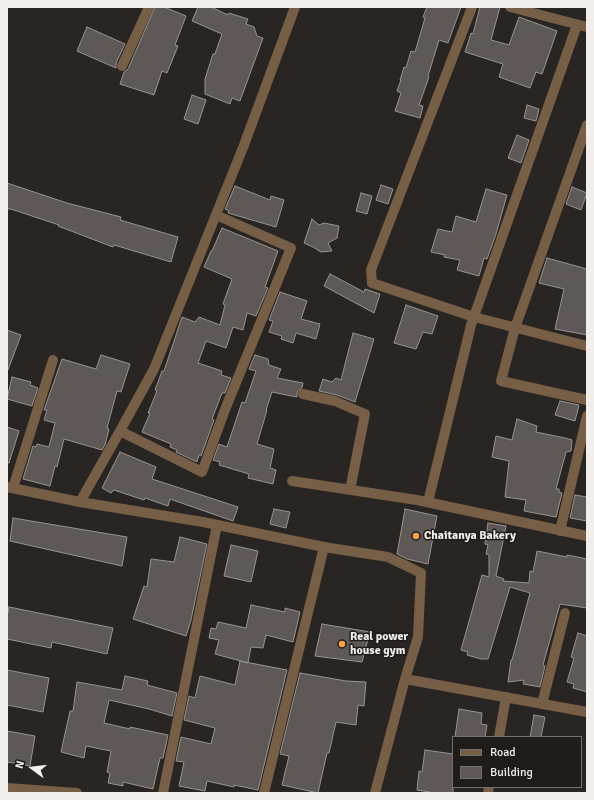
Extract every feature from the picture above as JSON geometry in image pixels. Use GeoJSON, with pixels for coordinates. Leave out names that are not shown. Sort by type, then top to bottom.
{"type":"FeatureCollection","features":[{"type":"Feature","properties":{"kind":"street"},"geometry":{"type":"LineString","coordinates":[[122,66],[148,7]]}},
{"type":"Feature","properties":{"kind":"street"},"geometry":{"type":"LineString","coordinates":[[80,502],[154,368],[244,145],[295,7]]}},
{"type":"Feature","properties":{"kind":"street"},"geometry":{"type":"LineString","coordinates":[[472,7],[371,270],[372,282],[474,317],[587,346]]}},
{"type":"Feature","properties":{"kind":"street"},"geometry":{"type":"LineString","coordinates":[[428,502],[470,325],[582,26],[510,7]]}},
{"type":"Feature","properties":{"kind":"street"},"geometry":{"type":"LineString","coordinates":[[587,125],[515,328],[501,381],[587,400]]}},
{"type":"Feature","properties":{"kind":"street"},"geometry":{"type":"LineString","coordinates":[[120,431],[202,472],[226,407],[291,248],[216,216]]}},
{"type":"Feature","properties":{"kind":"street"},"geometry":{"type":"LineString","coordinates":[[53,360],[10,487],[80,502],[217,525],[324,547],[388,557],[421,573],[418,637],[405,679],[375,793]]}},
{"type":"Feature","properties":{"kind":"street"},"geometry":{"type":"LineString","coordinates":[[303,394],[335,401],[365,414],[350,490]]}},
{"type":"Feature","properties":{"kind":"street"},"geometry":{"type":"LineString","coordinates":[[560,531],[587,416]]}},
{"type":"Feature","properties":{"kind":"street"},"geometry":{"type":"LineString","coordinates":[[292,481],[428,502],[587,536]]}},
{"type":"Feature","properties":{"kind":"street"},"geometry":{"type":"LineString","coordinates":[[163,793],[217,525]]}},
{"type":"Feature","properties":{"kind":"street"},"geometry":{"type":"LineString","coordinates":[[264,793],[324,547]]}},
{"type":"Feature","properties":{"kind":"street"},"geometry":{"type":"LineString","coordinates":[[542,704],[565,613]]}},
{"type":"Feature","properties":{"kind":"street"},"geometry":{"type":"LineString","coordinates":[[405,679],[587,712]]}},
{"type":"Feature","properties":{"kind":"street"},"geometry":{"type":"LineString","coordinates":[[499,736],[506,697]]}},
{"type":"Feature","properties":{"kind":"street"},"geometry":{"type":"LineString","coordinates":[[7,788],[77,793]]}},
{"type":"Feature","properties":{"kind":"building"},"geometry":{"type":"Polygon","coordinates":[[[155,7],[164,7],[186,16],[175,45],[178,46],[167,73],[162,71],[154,95],[120,84],[124,72],[128,69],[155,7]]]}},
{"type":"Feature","properties":{"kind":"building"},"geometry":{"type":"Polygon","coordinates":[[[198,7],[211,7],[228,15],[229,13],[248,19],[246,24],[254,27],[257,36],[263,38],[240,101],[232,98],[230,104],[205,94],[205,79],[213,54],[215,54],[222,34],[192,21],[198,7]]]}},
{"type":"Feature","properties":{"kind":"building"},"geometry":{"type":"Polygon","coordinates":[[[427,7],[461,7],[448,43],[439,40],[428,76],[429,77],[419,105],[423,106],[420,118],[395,111],[401,93],[397,91],[404,67],[406,68],[411,51],[415,52],[425,18],[423,17],[427,7]]]}},
{"type":"Feature","properties":{"kind":"building"},"geometry":{"type":"Polygon","coordinates":[[[480,7],[500,7],[491,40],[509,45],[519,17],[557,31],[542,74],[536,72],[530,88],[499,77],[503,64],[465,52],[471,33],[473,34],[480,7]]]}},
{"type":"Feature","properties":{"kind":"building"},"geometry":{"type":"Polygon","coordinates":[[[87,27],[125,44],[116,63],[116,68],[77,51],[87,27]]]}},
{"type":"Feature","properties":{"kind":"building"},"geometry":{"type":"Polygon","coordinates":[[[192,95],[206,100],[198,124],[184,119],[192,95]]]}},
{"type":"Feature","properties":{"kind":"building"},"geometry":{"type":"Polygon","coordinates":[[[527,105],[539,109],[536,121],[524,118],[527,105]]]}},
{"type":"Feature","properties":{"kind":"building"},"geometry":{"type":"Polygon","coordinates":[[[517,135],[529,140],[521,163],[508,158],[517,135]]]}},
{"type":"Feature","properties":{"kind":"building"},"geometry":{"type":"Polygon","coordinates":[[[7,183],[67,203],[121,217],[120,220],[178,237],[171,262],[114,245],[113,247],[58,226],[59,225],[7,209],[7,183]]]}},
{"type":"Feature","properties":{"kind":"building"},"geometry":{"type":"Polygon","coordinates":[[[381,185],[393,189],[388,204],[376,200],[381,185]]]}},
{"type":"Feature","properties":{"kind":"building"},"geometry":{"type":"Polygon","coordinates":[[[235,186],[270,200],[271,196],[284,200],[276,227],[228,213],[229,211],[225,209],[235,186]]]}},
{"type":"Feature","properties":{"kind":"building"},"geometry":{"type":"Polygon","coordinates":[[[572,187],[587,193],[581,210],[566,204],[572,187]]]}},
{"type":"Feature","properties":{"kind":"building"},"geometry":{"type":"Polygon","coordinates":[[[486,189],[507,195],[496,234],[487,259],[484,258],[479,276],[457,270],[460,260],[444,257],[445,255],[431,252],[438,229],[452,232],[456,216],[476,222],[486,189]]]}},
{"type":"Feature","properties":{"kind":"building"},"geometry":{"type":"Polygon","coordinates":[[[361,193],[372,196],[367,214],[356,211],[361,193]]]}},
{"type":"Feature","properties":{"kind":"building"},"geometry":{"type":"Polygon","coordinates":[[[312,219],[319,225],[324,223],[339,226],[337,238],[328,243],[332,251],[321,252],[304,243],[312,219]]]}},
{"type":"Feature","properties":{"kind":"building"},"geometry":{"type":"Polygon","coordinates":[[[222,228],[278,251],[265,287],[268,288],[256,316],[247,313],[243,330],[233,327],[226,348],[206,341],[198,363],[222,371],[221,375],[231,378],[225,393],[222,393],[212,419],[214,420],[201,456],[199,455],[197,462],[176,452],[177,450],[170,447],[171,444],[142,432],[157,391],[155,390],[162,371],[164,371],[182,317],[195,322],[199,317],[220,325],[225,305],[223,304],[232,279],[204,267],[222,228]]]}},
{"type":"Feature","properties":{"kind":"building"},"geometry":{"type":"Polygon","coordinates":[[[547,258],[587,269],[587,335],[555,329],[564,289],[539,283],[547,258]]]}},
{"type":"Feature","properties":{"kind":"building"},"geometry":{"type":"Polygon","coordinates":[[[330,274],[364,292],[365,289],[380,294],[374,313],[324,286],[330,274]]]}},
{"type":"Feature","properties":{"kind":"building"},"geometry":{"type":"Polygon","coordinates":[[[280,292],[307,301],[301,319],[320,324],[316,339],[296,333],[293,343],[281,339],[282,336],[269,332],[273,321],[269,320],[280,292]]]}},
{"type":"Feature","properties":{"kind":"building"},"geometry":{"type":"Polygon","coordinates":[[[406,305],[438,316],[432,334],[423,332],[416,349],[394,343],[406,305]]]}},
{"type":"Feature","properties":{"kind":"building"},"geometry":{"type":"Polygon","coordinates":[[[7,330],[21,335],[8,370],[7,370],[7,330]]]}},
{"type":"Feature","properties":{"kind":"building"},"geometry":{"type":"Polygon","coordinates":[[[353,333],[374,339],[355,402],[337,395],[319,391],[323,379],[332,382],[336,378],[341,380],[353,333]]]}},
{"type":"Feature","properties":{"kind":"building"},"geometry":{"type":"Polygon","coordinates":[[[101,355],[130,364],[121,392],[117,391],[107,428],[109,429],[105,445],[102,450],[64,439],[57,467],[55,466],[50,486],[23,479],[33,446],[36,447],[37,444],[49,447],[55,423],[44,420],[47,410],[44,410],[62,359],[96,369],[101,355]]]}},
{"type":"Feature","properties":{"kind":"building"},"geometry":{"type":"Polygon","coordinates":[[[255,355],[268,359],[269,365],[281,369],[277,378],[303,383],[302,388],[297,392],[297,397],[272,392],[266,410],[257,444],[274,449],[270,468],[276,470],[273,484],[248,478],[249,474],[219,465],[220,462],[213,460],[219,444],[227,447],[242,402],[245,403],[256,371],[249,369],[255,355]]]}},
{"type":"Feature","properties":{"kind":"building"},"geometry":{"type":"Polygon","coordinates":[[[12,377],[31,382],[30,385],[38,388],[32,406],[7,399],[12,377]]]}},
{"type":"Feature","properties":{"kind":"building"},"geometry":{"type":"Polygon","coordinates":[[[560,401],[579,405],[575,421],[555,415],[560,401]]]}},
{"type":"Feature","properties":{"kind":"building"},"geometry":{"type":"Polygon","coordinates":[[[517,419],[537,426],[536,432],[572,440],[571,451],[566,452],[556,489],[559,489],[559,492],[562,493],[556,517],[524,511],[526,500],[505,497],[509,461],[492,457],[496,436],[512,440],[517,419]]]}},
{"type":"Feature","properties":{"kind":"building"},"geometry":{"type":"Polygon","coordinates":[[[7,427],[19,431],[9,463],[7,463],[7,427]]]}},
{"type":"Feature","properties":{"kind":"building"},"geometry":{"type":"Polygon","coordinates":[[[120,452],[156,467],[152,479],[238,507],[233,521],[170,499],[168,506],[114,490],[111,493],[102,488],[120,452]]]}},
{"type":"Feature","properties":{"kind":"building"},"geometry":{"type":"Polygon","coordinates":[[[575,495],[587,497],[587,521],[570,518],[575,495]]]}},
{"type":"Feature","properties":{"kind":"building"},"geometry":{"type":"Polygon","coordinates":[[[274,509],[290,512],[286,528],[270,524],[274,509]]]}},
{"type":"Feature","properties":{"kind":"building","name":"Chaitanya Bakery"},"geometry":{"type":"Polygon","coordinates":[[[405,509],[437,516],[428,564],[407,559],[397,554],[405,509]]]}},
{"type":"Feature","properties":{"kind":"building"},"geometry":{"type":"Polygon","coordinates":[[[13,518],[127,537],[122,566],[10,541],[13,518]]]}},
{"type":"Feature","properties":{"kind":"building"},"geometry":{"type":"Polygon","coordinates":[[[488,523],[506,526],[496,576],[504,579],[503,581],[529,583],[530,571],[533,572],[537,551],[587,559],[587,608],[560,604],[543,665],[545,666],[540,687],[523,684],[524,680],[508,682],[511,660],[530,593],[510,587],[488,659],[481,659],[467,655],[468,652],[461,650],[482,575],[489,577],[489,555],[486,554],[488,545],[485,544],[488,523]]]}},
{"type":"Feature","properties":{"kind":"building"},"geometry":{"type":"Polygon","coordinates":[[[180,537],[207,544],[191,620],[186,636],[133,619],[144,586],[147,587],[151,559],[174,562],[180,537]]]}},
{"type":"Feature","properties":{"kind":"building"},"geometry":{"type":"Polygon","coordinates":[[[231,545],[258,551],[251,582],[224,576],[231,545]]]}},
{"type":"Feature","properties":{"kind":"building"},"geometry":{"type":"Polygon","coordinates":[[[251,605],[285,612],[285,608],[300,612],[293,642],[266,635],[263,648],[251,647],[248,663],[215,654],[219,640],[209,638],[211,628],[216,629],[218,622],[246,628],[251,605]]]}},
{"type":"Feature","properties":{"kind":"building"},"geometry":{"type":"Polygon","coordinates":[[[9,607],[113,628],[107,654],[52,642],[51,648],[7,639],[7,617],[9,607]]]}},
{"type":"Feature","properties":{"kind":"building","name":"Real power house gym"},"geometry":{"type":"Polygon","coordinates":[[[322,624],[370,632],[362,662],[315,656],[322,624]]]}},
{"type":"Feature","properties":{"kind":"building"},"geometry":{"type":"Polygon","coordinates":[[[578,633],[587,636],[587,692],[573,688],[574,684],[567,682],[574,658],[571,657],[578,633]]]}},
{"type":"Feature","properties":{"kind":"building"},"geometry":{"type":"Polygon","coordinates":[[[240,661],[287,670],[258,790],[234,785],[234,787],[207,781],[205,791],[179,786],[184,762],[176,761],[181,737],[211,744],[215,728],[184,720],[189,696],[195,698],[200,676],[235,685],[240,661]]]}},
{"type":"Feature","properties":{"kind":"building"},"geometry":{"type":"Polygon","coordinates":[[[7,670],[49,678],[43,712],[7,705],[7,670]]]}},
{"type":"Feature","properties":{"kind":"building"},"geometry":{"type":"Polygon","coordinates":[[[300,673],[346,681],[366,682],[364,706],[358,705],[356,725],[336,722],[318,793],[282,785],[289,756],[280,754],[300,673]]]}},
{"type":"Feature","properties":{"kind":"building"},"geometry":{"type":"Polygon","coordinates":[[[125,676],[148,681],[147,685],[177,693],[172,716],[109,700],[104,723],[168,735],[163,758],[160,758],[153,789],[123,782],[123,786],[108,783],[110,773],[107,772],[111,751],[86,746],[84,758],[61,752],[70,711],[73,711],[77,682],[122,690],[125,676]]]}},
{"type":"Feature","properties":{"kind":"building"},"geometry":{"type":"Polygon","coordinates":[[[459,709],[482,713],[481,724],[487,725],[485,736],[455,736],[459,709]]]}},
{"type":"Feature","properties":{"kind":"building"},"geometry":{"type":"Polygon","coordinates":[[[534,715],[545,717],[541,736],[530,736],[534,715]]]}},
{"type":"Feature","properties":{"kind":"building"},"geometry":{"type":"Polygon","coordinates":[[[7,731],[35,736],[30,766],[7,762],[7,731]]]}},
{"type":"Feature","properties":{"kind":"building"},"geometry":{"type":"Polygon","coordinates":[[[425,750],[452,754],[453,793],[430,793],[417,790],[419,771],[422,772],[425,750]]]}},
{"type":"Feature","properties":{"kind":"place","name":"Chaitanya Bakery"},"geometry":{"type":"Point","coordinates":[416,536]}},
{"type":"Feature","properties":{"kind":"place","name":"Real power house gym"},"geometry":{"type":"Point","coordinates":[342,644]}}]}
